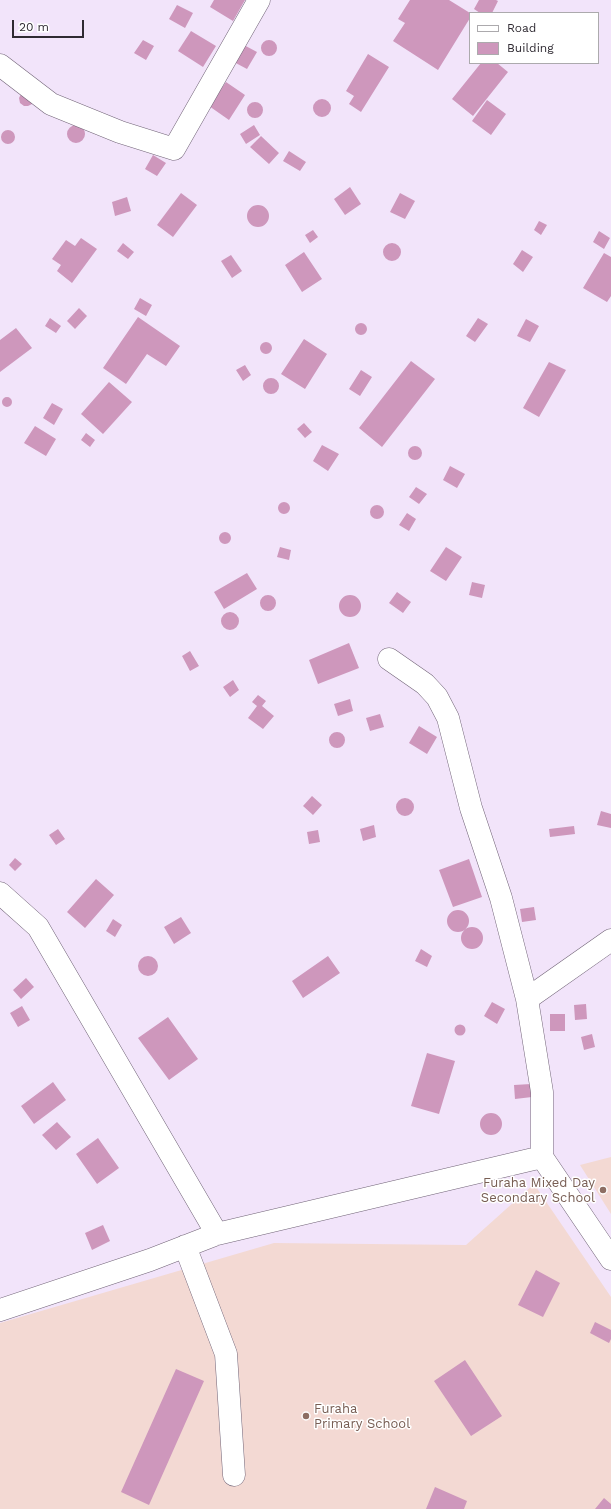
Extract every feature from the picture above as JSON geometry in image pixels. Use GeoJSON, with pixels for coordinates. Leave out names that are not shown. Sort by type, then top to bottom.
{"type":"FeatureCollection","features":[{"type":"Feature","properties":{"kind":"street"},"geometry":{"type":"LineString","coordinates":[[0,65],[52,104],[120,132],[174,150],[259,0]]}},
{"type":"Feature","properties":{"kind":"street"},"geometry":{"type":"LineString","coordinates":[[389,659],[425,684],[438,697],[448,718],[470,808],[501,898],[527,999],[542,1092],[542,1157],[611,1259]]}},
{"type":"Feature","properties":{"kind":"street"},"geometry":{"type":"LineString","coordinates":[[0,894],[38,927],[217,1234]]}},
{"type":"Feature","properties":{"kind":"street"},"geometry":{"type":"LineString","coordinates":[[527,999],[611,940]]}},
{"type":"Feature","properties":{"kind":"street"},"geometry":{"type":"LineString","coordinates":[[0,1310],[128,1267],[217,1234],[542,1157]]}},
{"type":"Feature","properties":{"kind":"street"},"geometry":{"type":"LineString","coordinates":[[185,1246],[226,1354],[234,1474]]}},
{"type":"Feature","properties":{"kind":"shaded area","name":"Furaha Mixed Day Secondary School"},"geometry":{"type":"Polygon","coordinates":[[[611,1157],[611,1214],[580,1165],[611,1157]]]}},
{"type":"Feature","properties":{"kind":"shaded area","name":"Furaha Primary School"},"geometry":{"type":"Polygon","coordinates":[[[534,1184],[611,1297],[611,1509],[0,1509],[0,1323],[274,1243],[466,1245],[534,1184]]]}},
{"type":"Feature","properties":{"kind":"building"},"geometry":{"type":"Polygon","coordinates":[[[214,0],[245,0],[233,21],[210,7],[214,0]]]}},
{"type":"Feature","properties":{"kind":"building"},"geometry":{"type":"Polygon","coordinates":[[[410,0],[449,0],[469,12],[469,20],[438,70],[393,41],[405,23],[398,19],[410,0]]]}},
{"type":"Feature","properties":{"kind":"building"},"geometry":{"type":"Polygon","coordinates":[[[479,0],[498,1],[492,12],[478,12],[474,9],[479,0]]]}},
{"type":"Feature","properties":{"kind":"building"},"geometry":{"type":"Polygon","coordinates":[[[177,5],[193,13],[185,28],[169,19],[177,5]]]}},
{"type":"Feature","properties":{"kind":"building"},"geometry":{"type":"Polygon","coordinates":[[[191,31],[216,46],[203,67],[178,51],[191,31]]]}},
{"type":"Feature","properties":{"kind":"building"},"geometry":{"type":"Polygon","coordinates":[[[143,40],[154,46],[146,60],[134,53],[143,40]]]}},
{"type":"Feature","properties":{"kind":"building"},"geometry":{"type":"Polygon","coordinates":[[[269,40],[275,42],[277,48],[275,54],[269,56],[263,54],[261,48],[263,42],[269,40]]]}},
{"type":"Feature","properties":{"kind":"building"},"geometry":{"type":"Polygon","coordinates":[[[242,44],[257,52],[247,69],[232,61],[242,44]]]}},
{"type":"Feature","properties":{"kind":"building"},"geometry":{"type":"Polygon","coordinates":[[[368,54],[389,67],[361,112],[349,104],[354,96],[346,91],[368,54]]]}},
{"type":"Feature","properties":{"kind":"building"},"geometry":{"type":"Polygon","coordinates":[[[480,64],[498,64],[508,72],[473,116],[452,99],[480,64]]]}},
{"type":"Feature","properties":{"kind":"building"},"geometry":{"type":"Polygon","coordinates":[[[226,82],[245,95],[229,120],[209,106],[226,82]]]}},
{"type":"Feature","properties":{"kind":"building"},"geometry":{"type":"Polygon","coordinates":[[[21,94],[34,100],[32,104],[24,106],[20,103],[19,98],[21,94]]]}},
{"type":"Feature","properties":{"kind":"building"},"geometry":{"type":"Polygon","coordinates":[[[318,99],[326,99],[331,104],[329,115],[326,117],[318,117],[313,112],[313,104],[318,99]]]}},
{"type":"Feature","properties":{"kind":"building"},"geometry":{"type":"Polygon","coordinates":[[[487,100],[506,114],[491,135],[472,121],[487,100]]]}},
{"type":"Feature","properties":{"kind":"building"},"geometry":{"type":"Polygon","coordinates":[[[255,102],[261,104],[263,110],[261,116],[255,118],[249,116],[247,110],[249,104],[255,102]]]}},
{"type":"Feature","properties":{"kind":"building"},"geometry":{"type":"Polygon","coordinates":[[[76,125],[82,128],[85,134],[82,140],[76,143],[70,140],[67,134],[70,128],[76,125]]]}},
{"type":"Feature","properties":{"kind":"building"},"geometry":{"type":"Polygon","coordinates":[[[254,125],[260,135],[246,144],[240,134],[254,125]]]}},
{"type":"Feature","properties":{"kind":"building"},"geometry":{"type":"Polygon","coordinates":[[[5,130],[11,130],[15,134],[15,140],[11,144],[5,144],[1,140],[1,134],[5,130]]]}},
{"type":"Feature","properties":{"kind":"building"},"geometry":{"type":"Polygon","coordinates":[[[261,136],[279,153],[269,164],[250,147],[261,136]]]}},
{"type":"Feature","properties":{"kind":"building"},"geometry":{"type":"Polygon","coordinates":[[[289,151],[306,162],[300,171],[283,161],[289,151]]]}},
{"type":"Feature","properties":{"kind":"building"},"geometry":{"type":"Polygon","coordinates":[[[153,155],[166,163],[157,176],[145,169],[153,155]]]}},
{"type":"Feature","properties":{"kind":"building"},"geometry":{"type":"Polygon","coordinates":[[[350,187],[361,204],[345,215],[334,199],[350,187]]]}},
{"type":"Feature","properties":{"kind":"building"},"geometry":{"type":"Polygon","coordinates":[[[181,193],[197,205],[173,237],[157,225],[181,193]]]}},
{"type":"Feature","properties":{"kind":"building"},"geometry":{"type":"Polygon","coordinates":[[[400,193],[415,201],[405,219],[390,212],[400,193]]]}},
{"type":"Feature","properties":{"kind":"building"},"geometry":{"type":"Polygon","coordinates":[[[127,197],[131,211],[115,216],[112,202],[127,197]]]}},
{"type":"Feature","properties":{"kind":"building"},"geometry":{"type":"Polygon","coordinates":[[[258,205],[266,208],[269,216],[266,224],[258,227],[250,224],[247,216],[250,208],[258,205]]]}},
{"type":"Feature","properties":{"kind":"building"},"geometry":{"type":"Polygon","coordinates":[[[539,221],[547,225],[541,235],[534,230],[539,221]]]}},
{"type":"Feature","properties":{"kind":"building"},"geometry":{"type":"Polygon","coordinates":[[[313,230],[318,237],[310,243],[305,235],[313,230]]]}},
{"type":"Feature","properties":{"kind":"building"},"geometry":{"type":"Polygon","coordinates":[[[599,231],[610,238],[604,249],[593,242],[599,231]]]}},
{"type":"Feature","properties":{"kind":"building"},"geometry":{"type":"Polygon","coordinates":[[[81,238],[97,249],[72,283],[57,271],[61,265],[52,259],[66,240],[75,246],[81,238]]]}},
{"type":"Feature","properties":{"kind":"building"},"geometry":{"type":"Polygon","coordinates":[[[123,243],[134,252],[128,259],[117,251],[123,243]]]}},
{"type":"Feature","properties":{"kind":"building"},"geometry":{"type":"Polygon","coordinates":[[[388,243],[396,243],[401,248],[399,259],[396,261],[388,261],[383,256],[383,248],[388,243]]]}},
{"type":"Feature","properties":{"kind":"building"},"geometry":{"type":"Polygon","coordinates":[[[522,250],[533,257],[523,272],[513,264],[522,250]]]}},
{"type":"Feature","properties":{"kind":"building"},"geometry":{"type":"Polygon","coordinates":[[[304,252],[322,279],[302,292],[285,265],[304,252]]]}},
{"type":"Feature","properties":{"kind":"building"},"geometry":{"type":"Polygon","coordinates":[[[604,253],[611,257],[611,296],[607,302],[583,288],[604,253]]]}},
{"type":"Feature","properties":{"kind":"building"},"geometry":{"type":"Polygon","coordinates":[[[231,255],[242,271],[232,278],[221,261],[231,255]]]}},
{"type":"Feature","properties":{"kind":"building"},"geometry":{"type":"Polygon","coordinates":[[[140,298],[152,305],[146,316],[134,309],[140,298]]]}},
{"type":"Feature","properties":{"kind":"building"},"geometry":{"type":"Polygon","coordinates":[[[79,308],[87,316],[75,329],[67,321],[79,308]]]}},
{"type":"Feature","properties":{"kind":"building"},"geometry":{"type":"Polygon","coordinates":[[[138,317],[180,346],[166,366],[147,354],[126,384],[103,368],[138,317]]]}},
{"type":"Feature","properties":{"kind":"building"},"geometry":{"type":"Polygon","coordinates":[[[50,318],[61,326],[56,333],[45,326],[50,318]]]}},
{"type":"Feature","properties":{"kind":"building"},"geometry":{"type":"Polygon","coordinates":[[[478,318],[488,324],[475,342],[466,336],[478,318]]]}},
{"type":"Feature","properties":{"kind":"building"},"geometry":{"type":"Polygon","coordinates":[[[526,319],[539,326],[530,342],[517,336],[526,319]]]}},
{"type":"Feature","properties":{"kind":"building"},"geometry":{"type":"Polygon","coordinates":[[[359,323],[363,323],[367,329],[363,335],[359,335],[355,331],[355,327],[359,323]]]}},
{"type":"Feature","properties":{"kind":"building"},"geometry":{"type":"Polygon","coordinates":[[[16,328],[32,348],[0,372],[0,340],[16,328]]]}},
{"type":"Feature","properties":{"kind":"building"},"geometry":{"type":"Polygon","coordinates":[[[304,339],[327,354],[305,389],[281,374],[304,339]]]}},
{"type":"Feature","properties":{"kind":"building"},"geometry":{"type":"Polygon","coordinates":[[[266,342],[270,344],[272,348],[270,352],[266,354],[262,352],[260,348],[262,344],[266,342]]]}},
{"type":"Feature","properties":{"kind":"building"},"geometry":{"type":"Polygon","coordinates":[[[411,361],[435,379],[382,447],[359,428],[411,361]]]}},
{"type":"Feature","properties":{"kind":"building"},"geometry":{"type":"Polygon","coordinates":[[[549,362],[566,370],[539,417],[523,408],[549,362]]]}},
{"type":"Feature","properties":{"kind":"building"},"geometry":{"type":"Polygon","coordinates":[[[245,365],[251,375],[243,381],[236,370],[245,365]]]}},
{"type":"Feature","properties":{"kind":"building"},"geometry":{"type":"Polygon","coordinates":[[[361,370],[372,377],[360,396],[349,389],[361,370]]]}},
{"type":"Feature","properties":{"kind":"building"},"geometry":{"type":"Polygon","coordinates":[[[271,378],[277,380],[279,386],[277,392],[271,394],[265,392],[263,386],[265,380],[271,378]]]}},
{"type":"Feature","properties":{"kind":"building"},"geometry":{"type":"Polygon","coordinates":[[[109,382],[132,402],[103,434],[81,414],[109,382]]]}},
{"type":"Feature","properties":{"kind":"building"},"geometry":{"type":"Polygon","coordinates":[[[7,397],[12,402],[7,407],[2,402],[7,397]]]}},
{"type":"Feature","properties":{"kind":"building"},"geometry":{"type":"Polygon","coordinates":[[[52,403],[63,409],[54,425],[43,418],[52,403]]]}},
{"type":"Feature","properties":{"kind":"building"},"geometry":{"type":"Polygon","coordinates":[[[304,423],[312,432],[305,438],[297,429],[304,423]]]}},
{"type":"Feature","properties":{"kind":"building"},"geometry":{"type":"Polygon","coordinates":[[[35,426],[56,439],[46,456],[24,443],[35,426]]]}},
{"type":"Feature","properties":{"kind":"building"},"geometry":{"type":"Polygon","coordinates":[[[86,433],[95,440],[90,447],[81,440],[86,433]]]}},
{"type":"Feature","properties":{"kind":"building"},"geometry":{"type":"Polygon","coordinates":[[[322,445],[339,454],[328,471],[313,461],[322,445]]]}},
{"type":"Feature","properties":{"kind":"building"},"geometry":{"type":"Polygon","coordinates":[[[415,446],[420,448],[422,453],[420,458],[415,460],[410,458],[408,453],[410,448],[415,446]]]}},
{"type":"Feature","properties":{"kind":"building"},"geometry":{"type":"Polygon","coordinates":[[[450,466],[465,474],[457,488],[443,480],[450,466]]]}},
{"type":"Feature","properties":{"kind":"building"},"geometry":{"type":"Polygon","coordinates":[[[416,487],[427,494],[419,504],[409,497],[416,487]]]}},
{"type":"Feature","properties":{"kind":"building"},"geometry":{"type":"Polygon","coordinates":[[[284,502],[288,504],[290,508],[288,512],[284,514],[280,512],[278,508],[280,504],[284,502]]]}},
{"type":"Feature","properties":{"kind":"building"},"geometry":{"type":"Polygon","coordinates":[[[377,505],[382,507],[384,512],[382,517],[377,519],[372,517],[370,512],[372,507],[377,505]]]}},
{"type":"Feature","properties":{"kind":"building"},"geometry":{"type":"Polygon","coordinates":[[[407,513],[416,519],[409,531],[399,525],[407,513]]]}},
{"type":"Feature","properties":{"kind":"building"},"geometry":{"type":"Polygon","coordinates":[[[225,532],[229,534],[231,538],[229,542],[225,544],[221,542],[219,538],[221,534],[225,532]]]}},
{"type":"Feature","properties":{"kind":"building"},"geometry":{"type":"Polygon","coordinates":[[[280,547],[291,550],[289,560],[277,557],[280,547]]]}},
{"type":"Feature","properties":{"kind":"building"},"geometry":{"type":"Polygon","coordinates":[[[446,547],[462,557],[446,581],[430,571],[446,547]]]}},
{"type":"Feature","properties":{"kind":"building"},"geometry":{"type":"Polygon","coordinates":[[[247,573],[257,589],[224,609],[214,592],[247,573]]]}},
{"type":"Feature","properties":{"kind":"building"},"geometry":{"type":"Polygon","coordinates":[[[472,582],[485,585],[482,598],[469,595],[472,582]]]}},
{"type":"Feature","properties":{"kind":"building"},"geometry":{"type":"Polygon","coordinates":[[[397,592],[411,602],[403,613],[389,603],[397,592]]]}},
{"type":"Feature","properties":{"kind":"building"},"geometry":{"type":"Polygon","coordinates":[[[268,595],[275,600],[276,603],[271,610],[268,611],[261,606],[260,603],[265,596],[268,595]]]}},
{"type":"Feature","properties":{"kind":"building"},"geometry":{"type":"Polygon","coordinates":[[[350,595],[358,598],[361,606],[358,614],[350,617],[342,614],[339,606],[342,598],[350,595]]]}},
{"type":"Feature","properties":{"kind":"building"},"geometry":{"type":"Polygon","coordinates":[[[226,612],[234,612],[239,617],[237,628],[234,630],[226,630],[221,625],[221,617],[226,612]]]}},
{"type":"Feature","properties":{"kind":"building"},"geometry":{"type":"Polygon","coordinates":[[[349,643],[359,668],[318,684],[309,660],[349,643]]]}},
{"type":"Feature","properties":{"kind":"building"},"geometry":{"type":"Polygon","coordinates":[[[190,651],[199,666],[190,671],[182,656],[190,651]]]}},
{"type":"Feature","properties":{"kind":"building"},"geometry":{"type":"Polygon","coordinates":[[[233,680],[239,690],[230,697],[223,687],[233,680]]]}},
{"type":"Feature","properties":{"kind":"building"},"geometry":{"type":"Polygon","coordinates":[[[258,695],[266,701],[262,706],[274,716],[263,729],[248,718],[257,706],[252,702],[258,695]]]}},
{"type":"Feature","properties":{"kind":"building"},"geometry":{"type":"Polygon","coordinates":[[[350,699],[353,711],[338,716],[334,704],[350,699]]]}},
{"type":"Feature","properties":{"kind":"building"},"geometry":{"type":"Polygon","coordinates":[[[380,714],[384,727],[370,731],[366,718],[380,714]]]}},
{"type":"Feature","properties":{"kind":"building"},"geometry":{"type":"Polygon","coordinates":[[[419,726],[437,737],[427,754],[409,743],[419,726]]]}},
{"type":"Feature","properties":{"kind":"building"},"geometry":{"type":"Polygon","coordinates":[[[334,732],[340,732],[345,737],[343,746],[340,748],[334,748],[329,743],[329,737],[334,732]]]}},
{"type":"Feature","properties":{"kind":"building"},"geometry":{"type":"Polygon","coordinates":[[[312,796],[322,805],[313,815],[303,806],[312,796]]]}},
{"type":"Feature","properties":{"kind":"building"},"geometry":{"type":"Polygon","coordinates":[[[405,798],[411,801],[414,807],[411,813],[405,816],[399,813],[396,807],[399,801],[405,798]]]}},
{"type":"Feature","properties":{"kind":"building"},"geometry":{"type":"Polygon","coordinates":[[[601,811],[611,814],[611,828],[597,825],[601,811]]]}},
{"type":"Feature","properties":{"kind":"building"},"geometry":{"type":"Polygon","coordinates":[[[374,825],[376,837],[363,841],[360,829],[374,825]]]}},
{"type":"Feature","properties":{"kind":"building"},"geometry":{"type":"Polygon","coordinates":[[[574,826],[575,834],[550,837],[549,829],[574,826]]]}},
{"type":"Feature","properties":{"kind":"building"},"geometry":{"type":"Polygon","coordinates":[[[58,829],[65,839],[56,845],[49,835],[58,829]]]}},
{"type":"Feature","properties":{"kind":"building"},"geometry":{"type":"Polygon","coordinates":[[[318,830],[320,842],[309,844],[307,832],[318,830]]]}},
{"type":"Feature","properties":{"kind":"building"},"geometry":{"type":"Polygon","coordinates":[[[15,858],[22,864],[15,871],[9,865],[15,858]]]}},
{"type":"Feature","properties":{"kind":"building"},"geometry":{"type":"Polygon","coordinates":[[[469,859],[482,897],[453,907],[439,870],[469,859]]]}},
{"type":"Feature","properties":{"kind":"building"},"geometry":{"type":"Polygon","coordinates":[[[96,879],[114,895],[85,928],[67,912],[96,879]]]}},
{"type":"Feature","properties":{"kind":"building"},"geometry":{"type":"Polygon","coordinates":[[[534,907],[536,920],[522,922],[520,909],[534,907]]]}},
{"type":"Feature","properties":{"kind":"building"},"geometry":{"type":"Polygon","coordinates":[[[458,910],[466,913],[469,921],[466,929],[458,932],[450,929],[447,921],[450,913],[458,910]]]}},
{"type":"Feature","properties":{"kind":"building"},"geometry":{"type":"Polygon","coordinates":[[[181,917],[191,933],[174,944],[164,927],[181,917]]]}},
{"type":"Feature","properties":{"kind":"building"},"geometry":{"type":"Polygon","coordinates":[[[113,919],[122,925],[115,937],[106,931],[113,919]]]}},
{"type":"Feature","properties":{"kind":"building"},"geometry":{"type":"Polygon","coordinates":[[[472,927],[476,928],[482,934],[482,942],[476,948],[472,949],[468,948],[462,942],[461,938],[462,934],[468,928],[472,927]]]}},
{"type":"Feature","properties":{"kind":"building"},"geometry":{"type":"Polygon","coordinates":[[[421,949],[432,956],[427,967],[415,961],[421,949]]]}},
{"type":"Feature","properties":{"kind":"building"},"geometry":{"type":"Polygon","coordinates":[[[148,956],[155,959],[158,966],[155,973],[148,976],[141,973],[138,966],[141,959],[148,956]]]}},
{"type":"Feature","properties":{"kind":"building"},"geometry":{"type":"Polygon","coordinates":[[[328,956],[340,973],[303,998],[292,981],[328,956]]]}},
{"type":"Feature","properties":{"kind":"building"},"geometry":{"type":"Polygon","coordinates":[[[26,978],[34,987],[21,999],[13,990],[26,978]]]}},
{"type":"Feature","properties":{"kind":"building"},"geometry":{"type":"Polygon","coordinates":[[[492,1002],[505,1009],[497,1024],[484,1016],[492,1002]]]}},
{"type":"Feature","properties":{"kind":"building"},"geometry":{"type":"Polygon","coordinates":[[[586,1004],[587,1019],[575,1020],[574,1005],[586,1004]]]}},
{"type":"Feature","properties":{"kind":"building"},"geometry":{"type":"Polygon","coordinates":[[[22,1006],[30,1020],[18,1027],[10,1013],[22,1006]]]}},
{"type":"Feature","properties":{"kind":"building"},"geometry":{"type":"Polygon","coordinates":[[[550,1014],[565,1014],[565,1031],[550,1031],[550,1014]]]}},
{"type":"Feature","properties":{"kind":"building"},"geometry":{"type":"Polygon","coordinates":[[[168,1017],[198,1059],[169,1080],[138,1038],[168,1017]]]}},
{"type":"Feature","properties":{"kind":"building"},"geometry":{"type":"Polygon","coordinates":[[[458,1025],[462,1025],[464,1026],[464,1034],[458,1035],[455,1032],[455,1028],[458,1025]]]}},
{"type":"Feature","properties":{"kind":"building"},"geometry":{"type":"Polygon","coordinates":[[[592,1034],[595,1047],[584,1050],[581,1037],[592,1034]]]}},
{"type":"Feature","properties":{"kind":"building"},"geometry":{"type":"Polygon","coordinates":[[[427,1053],[455,1061],[439,1114],[411,1106],[427,1053]]]}},
{"type":"Feature","properties":{"kind":"building"},"geometry":{"type":"Polygon","coordinates":[[[53,1082],[66,1100],[34,1124],[21,1106],[53,1082]]]}},
{"type":"Feature","properties":{"kind":"building"},"geometry":{"type":"Polygon","coordinates":[[[531,1084],[532,1097],[515,1099],[514,1085],[531,1084]]]}},
{"type":"Feature","properties":{"kind":"building"},"geometry":{"type":"Polygon","coordinates":[[[491,1113],[499,1116],[502,1124],[499,1132],[491,1135],[483,1132],[480,1124],[483,1116],[491,1113]]]}},
{"type":"Feature","properties":{"kind":"building"},"geometry":{"type":"Polygon","coordinates":[[[57,1122],[71,1137],[56,1150],[42,1135],[57,1122]]]}},
{"type":"Feature","properties":{"kind":"building"},"geometry":{"type":"Polygon","coordinates":[[[98,1138],[119,1168],[97,1184],[76,1154],[98,1138]]]}},
{"type":"Feature","properties":{"kind":"building"},"geometry":{"type":"Polygon","coordinates":[[[103,1225],[110,1241],[92,1250],[85,1233],[103,1225]]]}},
{"type":"Feature","properties":{"kind":"building"},"geometry":{"type":"Polygon","coordinates":[[[536,1270],[560,1283],[543,1317],[518,1305],[536,1270]]]}},
{"type":"Feature","properties":{"kind":"building"},"geometry":{"type":"Polygon","coordinates":[[[595,1322],[611,1330],[611,1339],[609,1343],[590,1333],[595,1322]]]}},
{"type":"Feature","properties":{"kind":"building"},"geometry":{"type":"Polygon","coordinates":[[[465,1360],[502,1416],[471,1436],[434,1381],[465,1360]]]}},
{"type":"Feature","properties":{"kind":"building"},"geometry":{"type":"Polygon","coordinates":[[[176,1369],[204,1381],[149,1505],[121,1492],[176,1369]]]}},
{"type":"Feature","properties":{"kind":"building"},"geometry":{"type":"Polygon","coordinates":[[[435,1487],[467,1501],[464,1509],[426,1509],[435,1487]]]}},
{"type":"Feature","properties":{"kind":"building"},"geometry":{"type":"Polygon","coordinates":[[[604,1498],[611,1504],[611,1509],[595,1509],[604,1498]]]}},
{"type":"Feature","properties":{"kind":"place","name":"Furaha Mixed Day Secondary School"},"geometry":{"type":"Point","coordinates":[603,1190]}},
{"type":"Feature","properties":{"kind":"place","name":"Furaha Primary School"},"geometry":{"type":"Point","coordinates":[306,1416]}}]}
